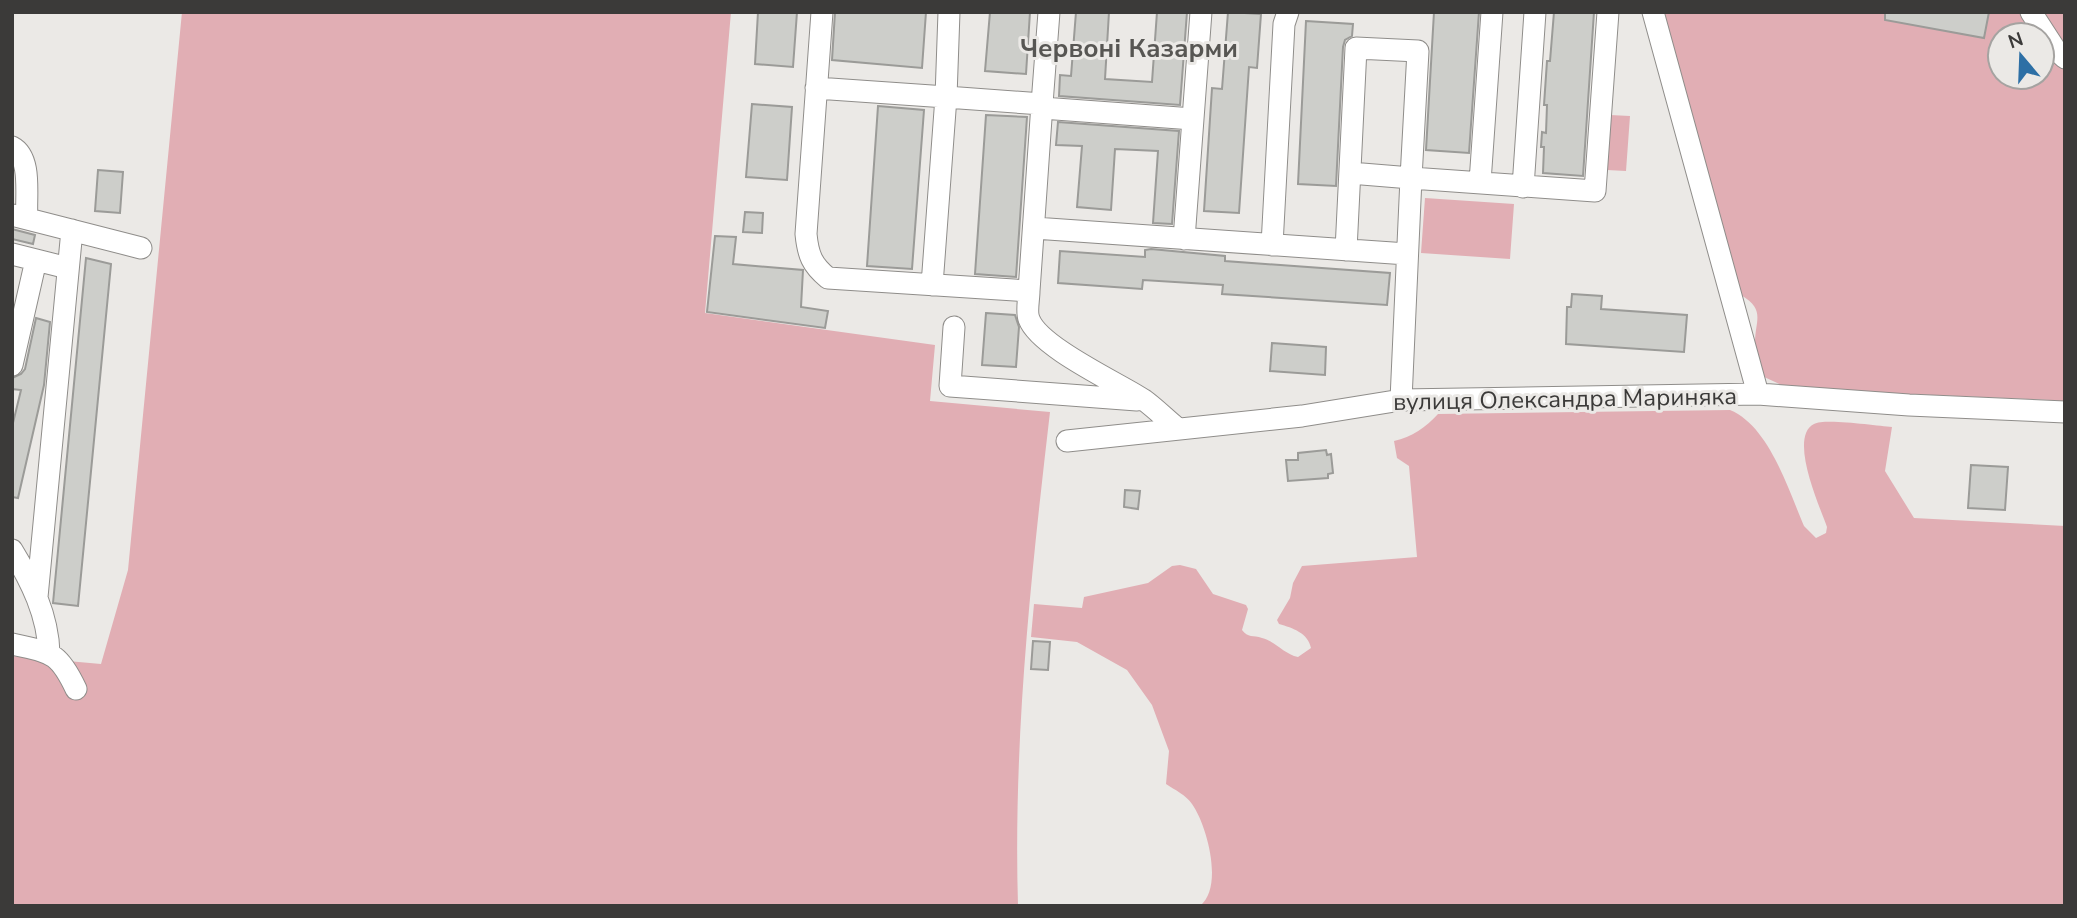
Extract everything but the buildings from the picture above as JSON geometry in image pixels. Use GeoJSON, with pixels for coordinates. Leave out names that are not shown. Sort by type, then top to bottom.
{"type":"FeatureCollection","features":[{"type":"Feature","properties":{"kind":"street"},"geometry":{"type":"LineString","coordinates":[[822,12],[806,234],[814,265],[828,278],[1029,291]]}},
{"type":"Feature","properties":{"kind":"street"},"geometry":{"type":"LineString","coordinates":[[932,285],[946,97],[949,12]]}},
{"type":"Feature","properties":{"kind":"street"},"geometry":{"type":"LineString","coordinates":[[1049,12],[1028,318],[1040,333],[1061,351],[1144,400],[1177,428]]}},
{"type":"Feature","properties":{"kind":"street"},"geometry":{"type":"LineString","coordinates":[[1184,239],[1200,12]]}},
{"type":"Feature","properties":{"kind":"street"},"geometry":{"type":"LineString","coordinates":[[1272,245],[1284,24],[1288,12]]}},
{"type":"Feature","properties":{"kind":"street"},"geometry":{"type":"LineString","coordinates":[[1480,182],[1492,12]]}},
{"type":"Feature","properties":{"kind":"street"},"geometry":{"type":"LineString","coordinates":[[1523,187],[1535,12]]}},
{"type":"Feature","properties":{"kind":"street"},"geometry":{"type":"LineString","coordinates":[[1350,173],[1595,191],[1608,12]]}},
{"type":"Feature","properties":{"kind":"street"},"geometry":{"type":"LineString","coordinates":[[1653,12],[1758,394]]}},
{"type":"Feature","properties":{"kind":"street"},"geometry":{"type":"LineString","coordinates":[[2031,12],[2055,49],[2065,58]]}},
{"type":"Feature","properties":{"kind":"street"},"geometry":{"type":"LineString","coordinates":[[1346,250],[1356,48],[1418,51],[1401,400]]}},
{"type":"Feature","properties":{"kind":"street"},"geometry":{"type":"LineString","coordinates":[[816,88],[1193,119]]}},
{"type":"Feature","properties":{"kind":"street"},"geometry":{"type":"LineString","coordinates":[[12,147],[19,150],[25,162],[20,217],[142,248]]}},
{"type":"Feature","properties":{"kind":"street"},"geometry":{"type":"LineString","coordinates":[[1034,228],[1407,254]]}},
{"type":"Feature","properties":{"kind":"street"},"geometry":{"type":"LineString","coordinates":[[37,597],[72,230]]}},
{"type":"Feature","properties":{"kind":"street"},"geometry":{"type":"LineString","coordinates":[[12,254],[68,268]]}},
{"type":"Feature","properties":{"kind":"street"},"geometry":{"type":"LineString","coordinates":[[12,365],[36,260]]}},
{"type":"Feature","properties":{"kind":"street"},"geometry":{"type":"LineString","coordinates":[[954,327],[950,386],[1045,395],[1144,400]]}},
{"type":"Feature","properties":{"kind":"street","name":"вулиця Олександра Мариняка"},"geometry":{"type":"LineString","coordinates":[[1067,441],[1302,416],[1401,400],[1758,394],[1909,405],[2065,412]]}},
{"type":"Feature","properties":{"kind":"street"},"geometry":{"type":"LineString","coordinates":[[12,550],[30,579],[37,597],[48,653]]}},
{"type":"Feature","properties":{"kind":"street"},"geometry":{"type":"LineString","coordinates":[[12,644],[48,653],[64,664],[76,689]]}},
{"type":"Feature","properties":{"kind":"shaded area"},"geometry":{"type":"Polygon","coordinates":[[[182,12],[731,12],[705,313],[935,345],[930,401],[1050,412],[1025,658],[1018,782],[1018,906],[12,906],[12,656],[101,664],[128,570],[182,12]]]}},
{"type":"Feature","properties":{"kind":"shaded area"},"geometry":{"type":"Polygon","coordinates":[[[1658,12],[2022,12],[2028,21],[1986,21],[1986,91],[2056,91],[2056,58],[2065,68],[2065,402],[1790,389],[1762,376],[1755,347],[1756,311],[1749,300],[1741,295],[1658,12]]]}},
{"type":"Feature","properties":{"kind":"shaded area"},"geometry":{"type":"Polygon","coordinates":[[[2038,12],[2065,12],[2065,49],[2056,37],[2056,21],[2045,21],[2038,12]]]}},
{"type":"Feature","properties":{"kind":"shaded area"},"geometry":{"type":"Polygon","coordinates":[[[1610,115],[1630,116],[1626,171],[1607,170],[1610,115]]]}},
{"type":"Feature","properties":{"kind":"shaded area"},"geometry":{"type":"Polygon","coordinates":[[[1425,198],[1514,204],[1510,259],[1421,253],[1425,198]]]}},
{"type":"Feature","properties":{"kind":"shaded area"},"geometry":{"type":"Polygon","coordinates":[[[1730,410],[1744,418],[1766,444],[1784,477],[1804,526],[1816,538],[1826,533],[1827,527],[1808,473],[1804,443],[1807,431],[1820,422],[1892,427],[1885,471],[1914,518],[2065,526],[2065,906],[1200,906],[1211,885],[1211,856],[1203,826],[1192,804],[1184,795],[1166,784],[1169,751],[1152,705],[1127,670],[1077,642],[1031,637],[1034,604],[1082,608],[1084,597],[1148,583],[1172,566],[1180,565],[1196,569],[1213,594],[1246,605],[1248,609],[1242,630],[1244,633],[1267,640],[1298,657],[1311,648],[1307,638],[1279,624],[1277,620],[1290,598],[1293,583],[1302,566],[1417,557],[1409,466],[1397,458],[1394,441],[1418,431],[1438,414],[1730,410]]]}},
{"type":"Feature","properties":{"kind":"district","name":"Червоні Казарми"},"geometry":{"type":"Point","coordinates":[1129,48]}}]}
